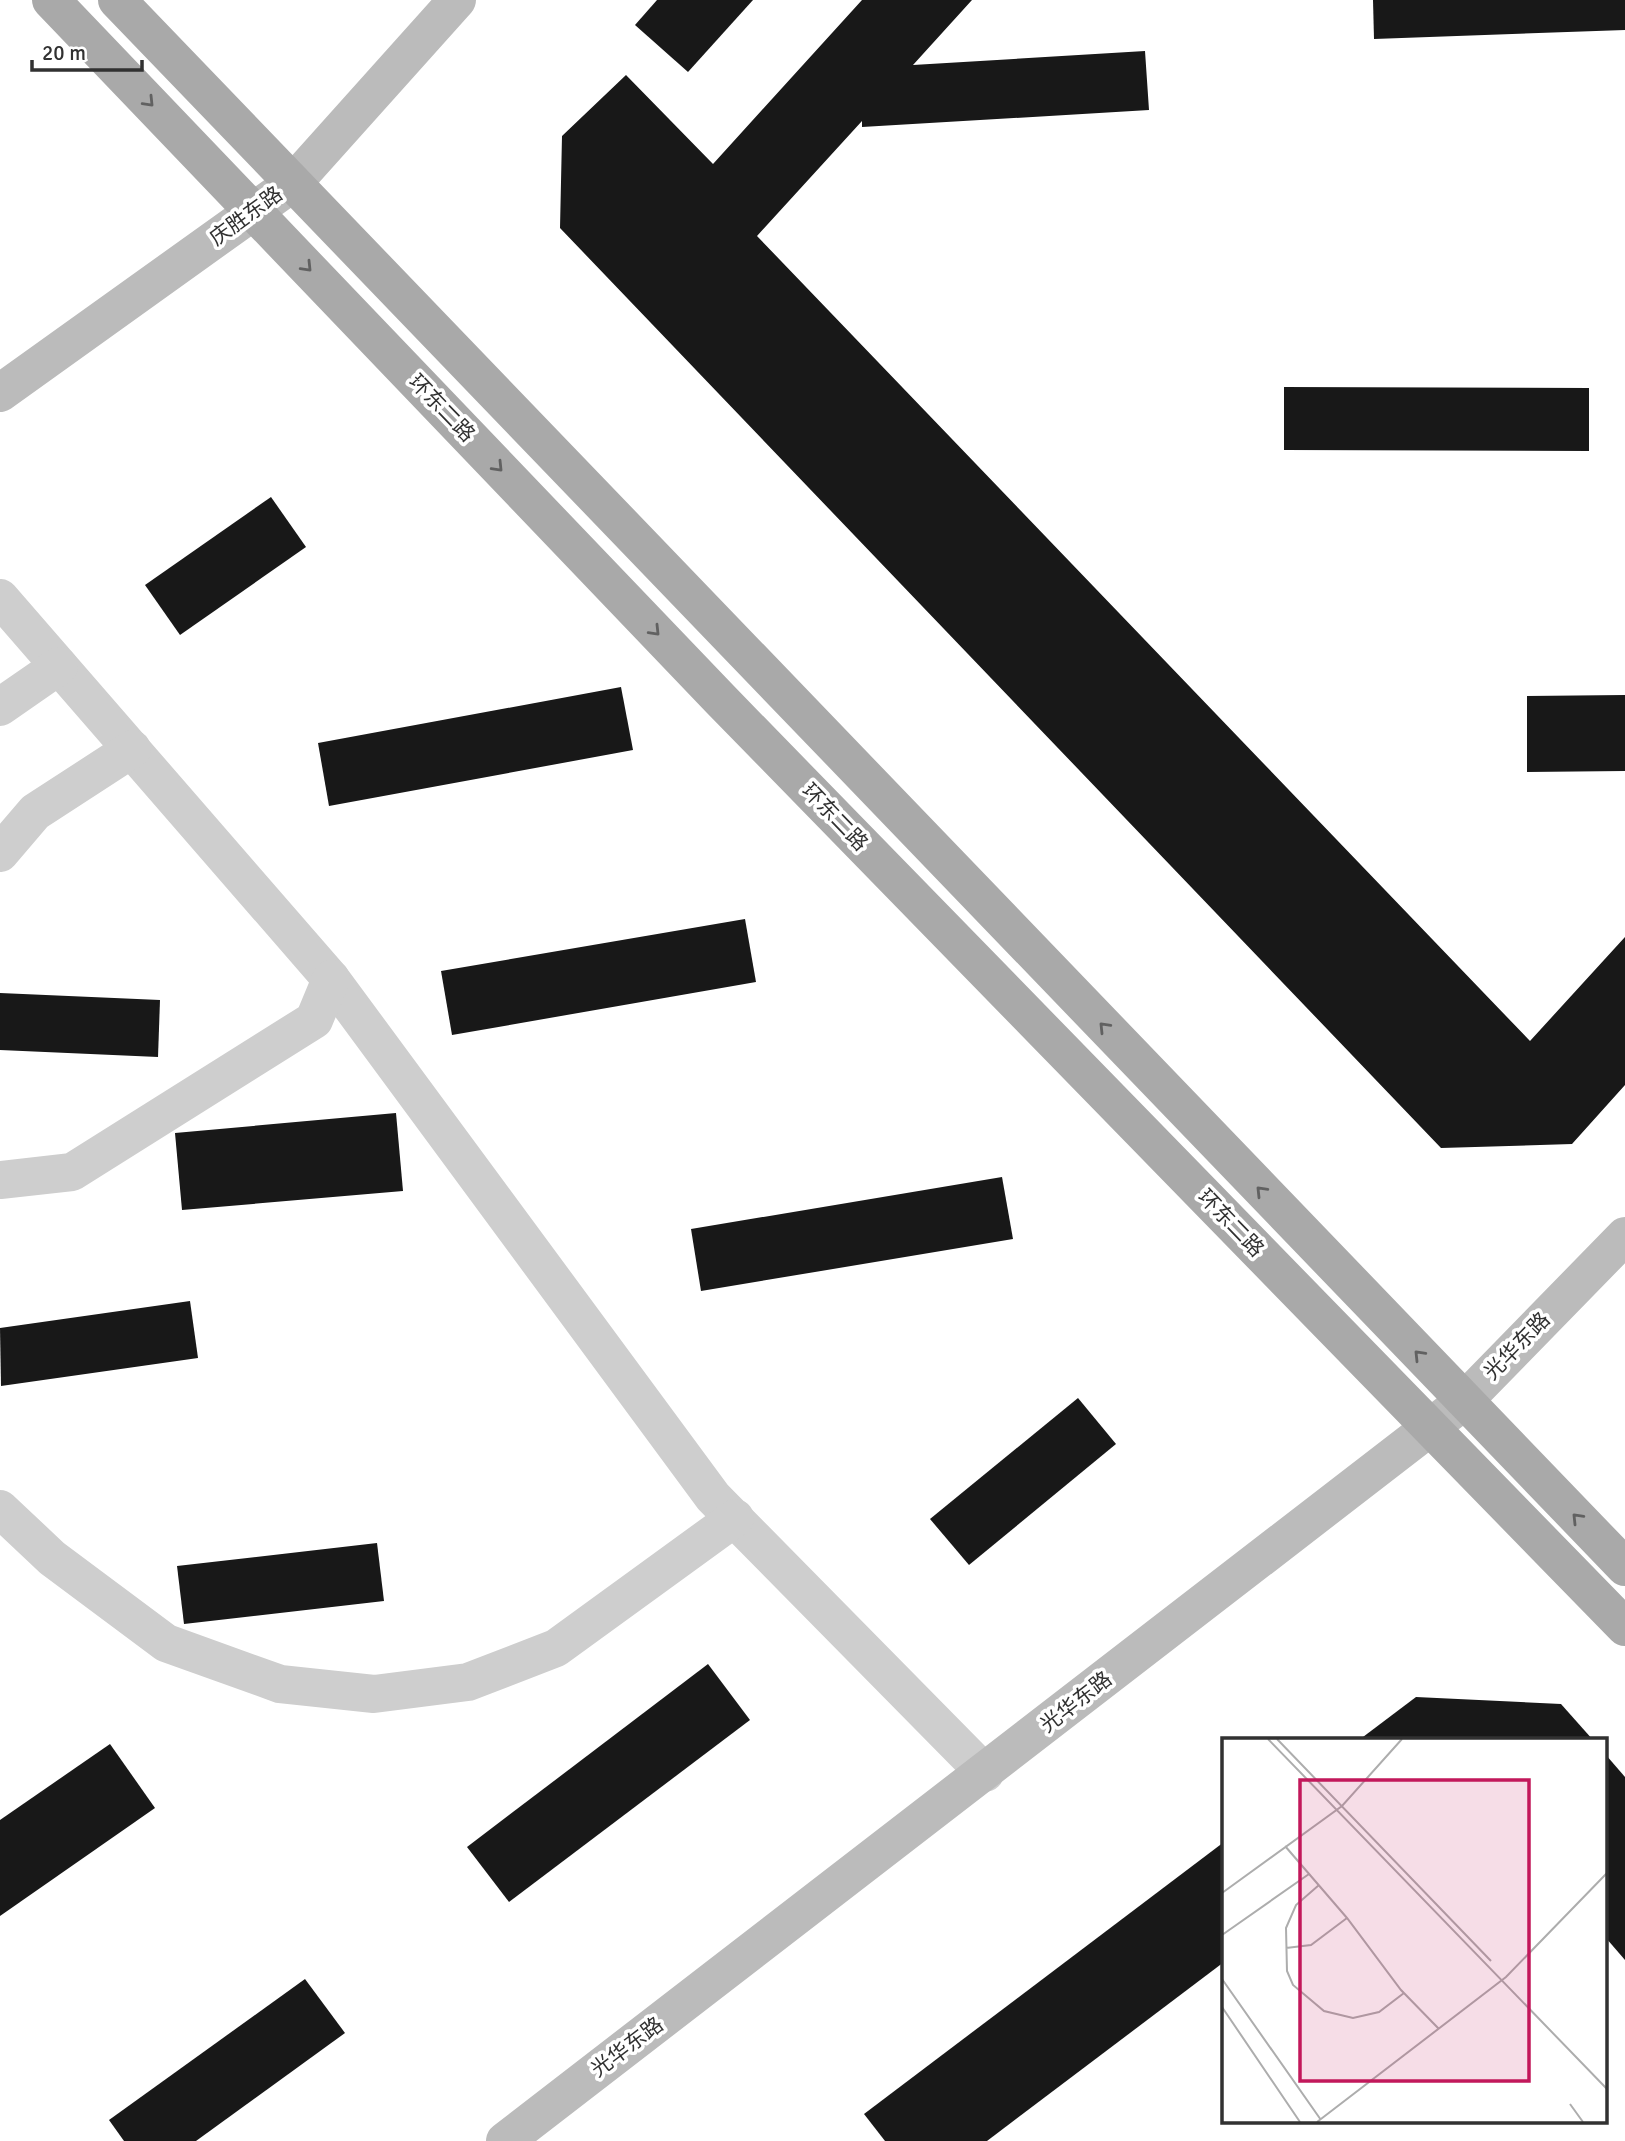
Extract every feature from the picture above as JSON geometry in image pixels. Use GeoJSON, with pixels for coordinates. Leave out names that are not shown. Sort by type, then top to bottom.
{"type":"FeatureCollection","features":[{"type":"Feature","properties":{"kind":"main road","name":"环东二路"},"geometry":{"type":"LineString","coordinates":[[51,0],[729,709],[1625,1627]]}},
{"type":"Feature","properties":{"kind":"main road","name":"环东二路"},"geometry":{"type":"LineString","coordinates":[[117,0],[1463,1402],[1625,1567]]}},
{"type":"Feature","properties":{"kind":"main road","name":"庆胜东路"},"geometry":{"type":"LineString","coordinates":[[0,394],[293,183],[457,0]]}},
{"type":"Feature","properties":{"kind":"main road","name":"光华东路"},"geometry":{"type":"LineString","coordinates":[[505,2141],[1463,1402],[1625,1236]]}},
{"type":"Feature","properties":{"kind":"street"},"geometry":{"type":"LineString","coordinates":[[0,598],[331,979],[705,1485],[985,1773]]}},
{"type":"Feature","properties":{"kind":"street"},"geometry":{"type":"LineString","coordinates":[[0,707],[59,666]]}},
{"type":"Feature","properties":{"kind":"street"},"geometry":{"type":"LineString","coordinates":[[0,853],[35,812],[132,749]]}},
{"type":"Feature","properties":{"kind":"street"},"geometry":{"type":"LineString","coordinates":[[0,1180],[72,1172],[314,1020],[331,979]]}},
{"type":"Feature","properties":{"kind":"street"},"geometry":{"type":"LineString","coordinates":[[0,1509],[52,1558],[166,1643],[280,1684],[374,1695],[468,1682],[556,1648],[735,1518]]}},
{"type":"Feature","properties":{"kind":"building"},"geometry":{"type":"Polygon","coordinates":[[[657,0],[753,0],[688,72],[635,25],[657,0]]]}},
{"type":"Feature","properties":{"kind":"building"},"geometry":{"type":"Polygon","coordinates":[[[862,0],[972,0],[913,65],[1145,51],[1149,110],[862,127],[862,121],[757,236],[1530,1041],[1625,937],[1625,1085],[1572,1144],[1441,1148],[560,228],[562,136],[626,75],[713,164],[862,0]]]}},
{"type":"Feature","properties":{"kind":"building"},"geometry":{"type":"Polygon","coordinates":[[[1373,0],[1625,0],[1625,30],[1374,39],[1373,0]]]}},
{"type":"Feature","properties":{"kind":"building"},"geometry":{"type":"Polygon","coordinates":[[[1284,387],[1589,388],[1589,451],[1284,450],[1284,387]]]}},
{"type":"Feature","properties":{"kind":"building"},"geometry":{"type":"Polygon","coordinates":[[[271,497],[306,547],[180,635],[145,585],[271,497]]]}},
{"type":"Feature","properties":{"kind":"building"},"geometry":{"type":"Polygon","coordinates":[[[621,687],[633,750],[329,806],[318,743],[621,687]]]}},
{"type":"Feature","properties":{"kind":"building"},"geometry":{"type":"Polygon","coordinates":[[[1625,695],[1625,771],[1527,772],[1527,696],[1625,695]]]}},
{"type":"Feature","properties":{"kind":"building"},"geometry":{"type":"Polygon","coordinates":[[[745,919],[756,982],[452,1035],[441,971],[745,919]]]}},
{"type":"Feature","properties":{"kind":"building"},"geometry":{"type":"Polygon","coordinates":[[[0,993],[160,1000],[158,1057],[0,1050],[0,993]]]}},
{"type":"Feature","properties":{"kind":"building"},"geometry":{"type":"Polygon","coordinates":[[[396,1113],[403,1191],[182,1210],[175,1133],[396,1113]]]}},
{"type":"Feature","properties":{"kind":"building"},"geometry":{"type":"Polygon","coordinates":[[[1002,1177],[1013,1239],[701,1291],[691,1229],[1002,1177]]]}},
{"type":"Feature","properties":{"kind":"building"},"geometry":{"type":"Polygon","coordinates":[[[190,1301],[198,1358],[1,1386],[0,1328],[190,1301]]]}},
{"type":"Feature","properties":{"kind":"building"},"geometry":{"type":"Polygon","coordinates":[[[1078,1398],[1116,1444],[969,1565],[930,1519],[1078,1398]]]}},
{"type":"Feature","properties":{"kind":"building"},"geometry":{"type":"Polygon","coordinates":[[[377,1543],[384,1601],[184,1624],[177,1566],[377,1543]]]}},
{"type":"Feature","properties":{"kind":"building"},"geometry":{"type":"Polygon","coordinates":[[[708,1664],[750,1720],[509,1902],[467,1847],[708,1664]]]}},
{"type":"Feature","properties":{"kind":"building"},"geometry":{"type":"Polygon","coordinates":[[[1416,1697],[1561,1704],[1591,1738],[1362,1738],[1416,1697]]]}},
{"type":"Feature","properties":{"kind":"building"},"geometry":{"type":"Polygon","coordinates":[[[110,1744],[155,1808],[0,1916],[0,1820],[110,1744]]]}},
{"type":"Feature","properties":{"kind":"building"},"geometry":{"type":"Polygon","coordinates":[[[1608,1757],[1625,1777],[1625,1960],[1608,1940],[1608,1757]]]}},
{"type":"Feature","properties":{"kind":"building"},"geometry":{"type":"Polygon","coordinates":[[[1222,1844],[1222,1964],[987,2141],[885,2141],[864,2114],[1222,1844]]]}},
{"type":"Feature","properties":{"kind":"building"},"geometry":{"type":"Polygon","coordinates":[[[305,1979],[345,2033],[196,2141],[124,2141],[109,2120],[305,1979]]]}}]}
